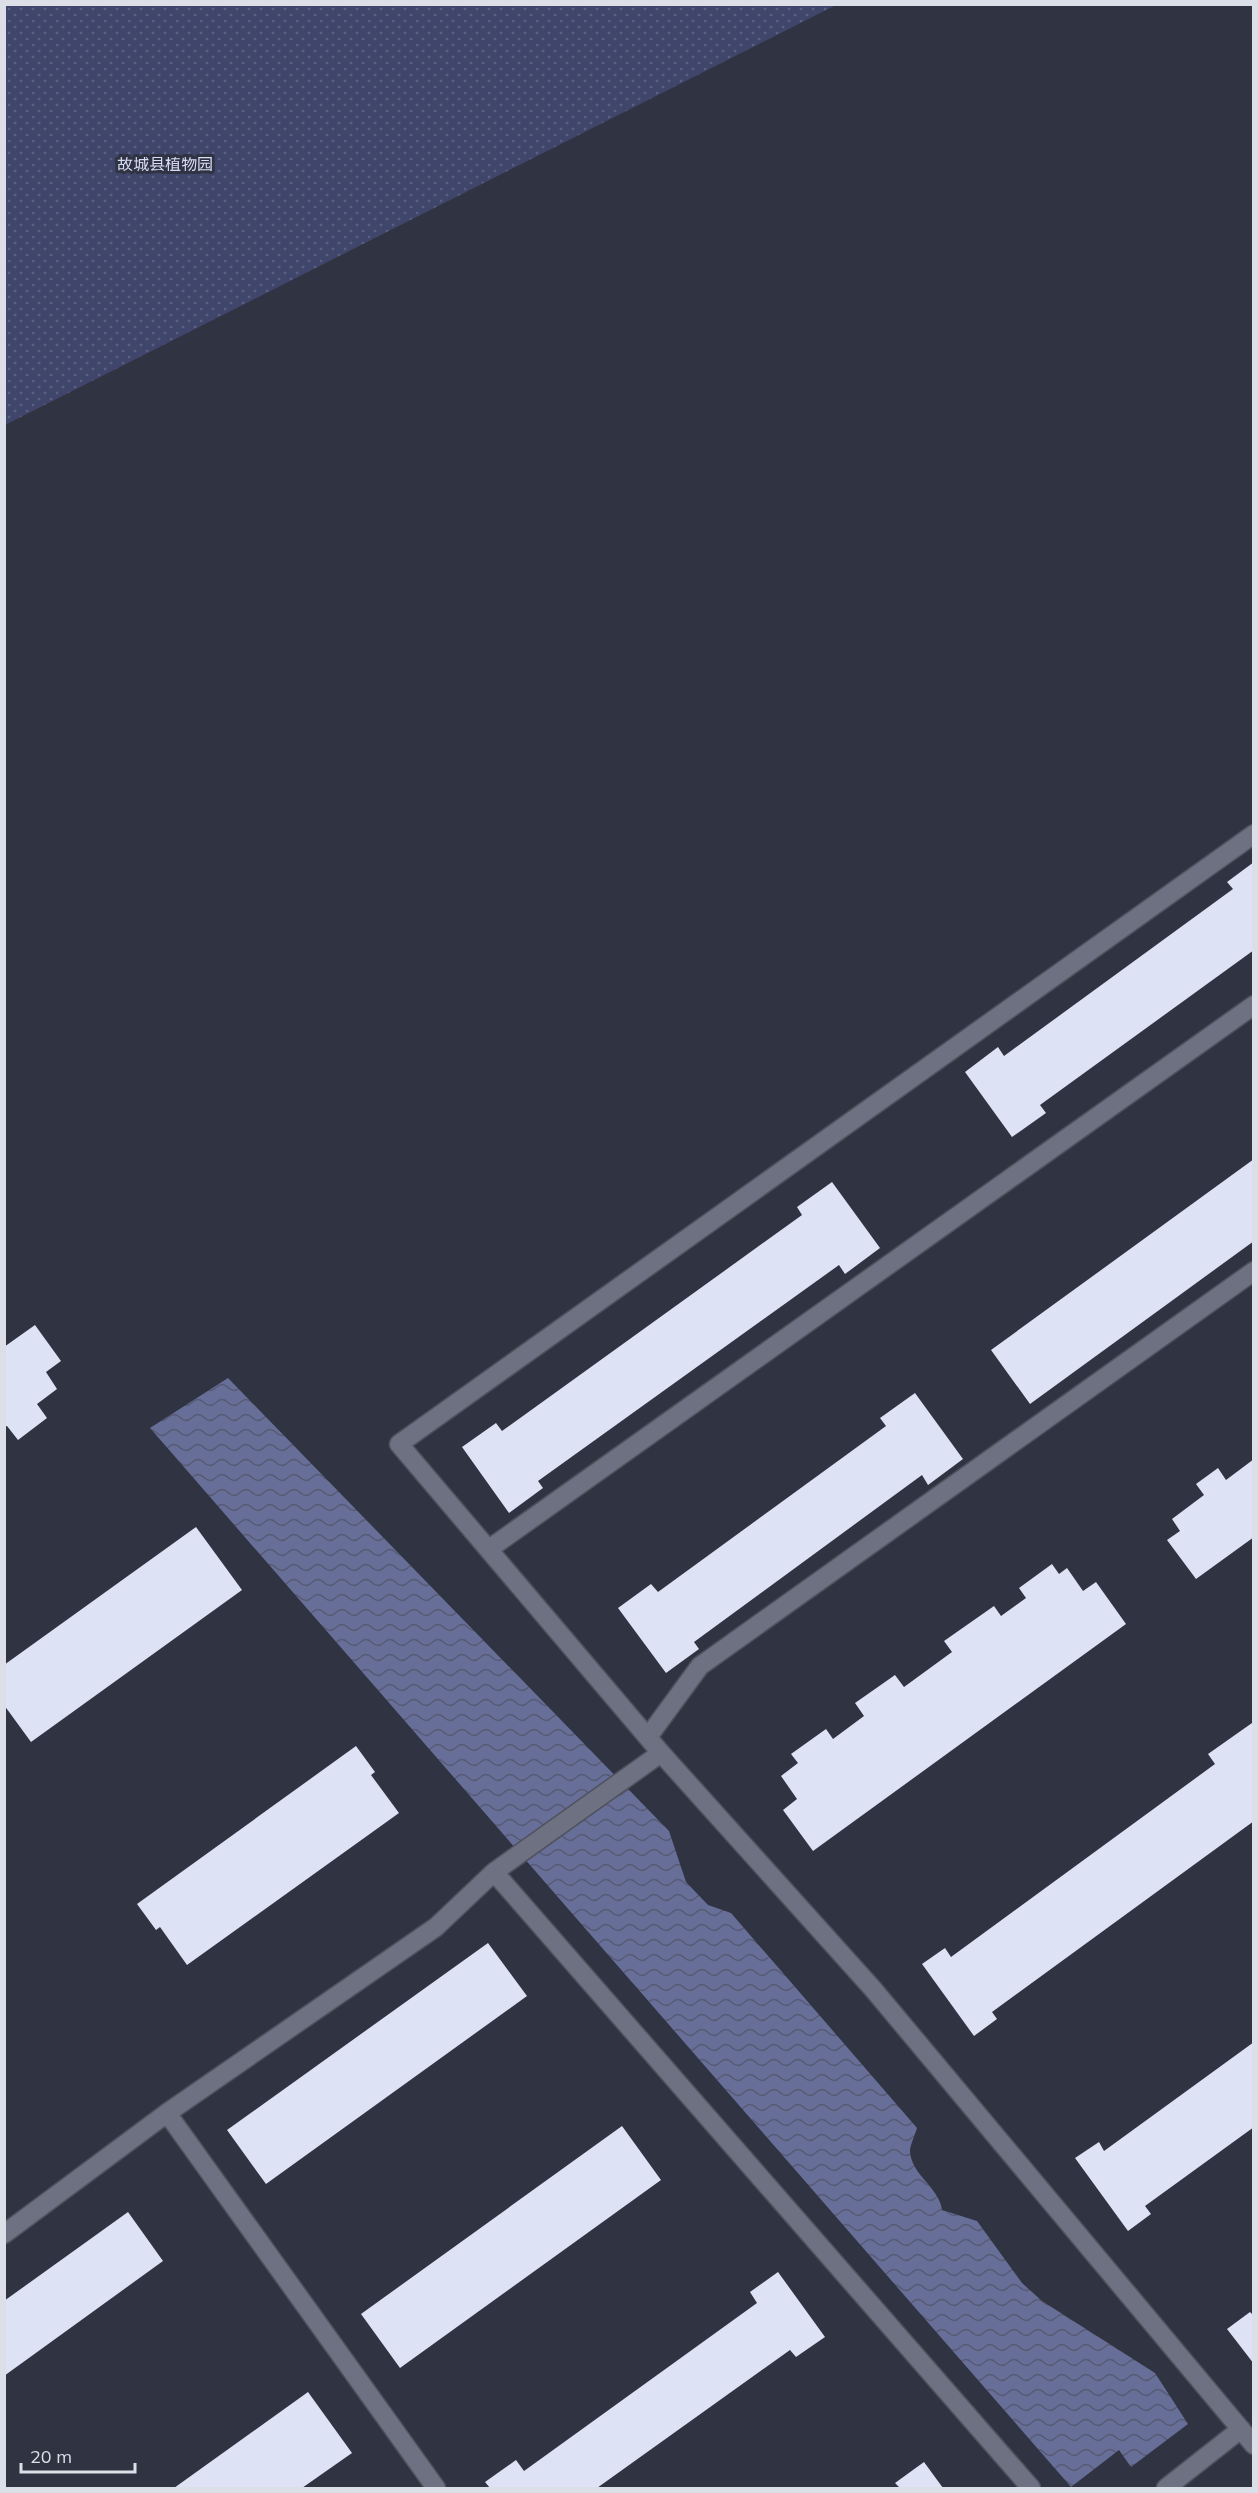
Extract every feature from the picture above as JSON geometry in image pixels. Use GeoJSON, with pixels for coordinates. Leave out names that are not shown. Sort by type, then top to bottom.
{"type":"FeatureCollection","features":[{"type":"Feature","properties":{"kind":"lane"},"geometry":{"type":"LineString","coordinates":[[1254,834],[399,1444],[661,1753],[873,1989],[1254,2445]]}},
{"type":"Feature","properties":{"kind":"lane"},"geometry":{"type":"LineString","coordinates":[[489,1549],[1254,1005]]}},
{"type":"Feature","properties":{"kind":"lane"},"geometry":{"type":"LineString","coordinates":[[648,1737],[700,1666],[1254,1271]]}},
{"type":"Feature","properties":{"kind":"lane"},"geometry":{"type":"LineString","coordinates":[[4,2234],[167,2113],[436,1927],[494,1872],[661,1753]]}},
{"type":"Feature","properties":{"kind":"lane"},"geometry":{"type":"LineString","coordinates":[[494,1872],[1031,2488]]}},
{"type":"Feature","properties":{"kind":"lane"},"geometry":{"type":"LineString","coordinates":[[167,2113],[436,2488]]}},
{"type":"Feature","properties":{"kind":"lane"},"geometry":{"type":"LineString","coordinates":[[1166,2488],[1241,2429]]}},
{"type":"Feature","properties":{"kind":"green space","name":"故城县植物园"},"geometry":{"type":"Polygon","coordinates":[[[5,4],[836,4],[836,5],[5,425],[5,4]]]}},
{"type":"Feature","properties":{"kind":"water"},"geometry":{"type":"Polygon","coordinates":[[[228,1378],[669,1831],[686,1882],[708,1905],[731,1913],[917,2128],[910,2149],[912,2160],[936,2195],[942,2210],[977,2221],[1022,2283],[1042,2301],[1155,2373],[1188,2424],[1131,2467],[1119,2450],[1071,2487],[150,1428],[228,1378]]]}},
{"type":"Feature","properties":{"kind":"building"},"geometry":{"type":"Polygon","coordinates":[[[1254,862],[1254,950],[1040,1105],[1046,1113],[1012,1137],[965,1072],[998,1047],[1004,1056],[1233,889],[1227,882],[1254,862]]]}},
{"type":"Feature","properties":{"kind":"building"},"geometry":{"type":"Polygon","coordinates":[[[1254,1159],[1254,1241],[1030,1404],[991,1350],[1254,1159]]]}},
{"type":"Feature","properties":{"kind":"building"},"geometry":{"type":"Polygon","coordinates":[[[832,1182],[880,1248],[845,1274],[839,1265],[538,1481],[543,1488],[509,1513],[462,1447],[496,1423],[502,1431],[802,1215],[797,1207],[832,1182]]]}},
{"type":"Feature","properties":{"kind":"building"},"geometry":{"type":"Polygon","coordinates":[[[35,1325],[61,1361],[46,1372],[57,1389],[37,1404],[47,1418],[18,1440],[7,1426],[4,1427],[4,1347],[35,1325]]]}},
{"type":"Feature","properties":{"kind":"building"},"geometry":{"type":"Polygon","coordinates":[[[915,1393],[963,1459],[928,1485],[922,1475],[694,1642],[699,1649],[666,1673],[618,1608],[651,1584],[658,1592],[886,1426],[880,1418],[915,1393]]]}},
{"type":"Feature","properties":{"kind":"building"},"geometry":{"type":"Polygon","coordinates":[[[1254,1459],[1254,1537],[1196,1579],[1167,1540],[1180,1531],[1172,1519],[1204,1495],[1196,1484],[1218,1468],[1226,1480],[1254,1459]]]}},
{"type":"Feature","properties":{"kind":"building"},"geometry":{"type":"Polygon","coordinates":[[[196,1527],[242,1590],[31,1742],[4,1705],[4,1665],[196,1527]]]}},
{"type":"Feature","properties":{"kind":"building"},"geometry":{"type":"Polygon","coordinates":[[[1052,1564],[1059,1574],[1067,1568],[1083,1591],[1096,1582],[1126,1624],[813,1851],[783,1810],[797,1799],[781,1776],[798,1763],[791,1754],[826,1729],[833,1739],[864,1716],[855,1703],[895,1675],[904,1687],[952,1652],[944,1641],[994,1606],[1001,1616],[1026,1598],[1019,1588],[1052,1564]]]}},
{"type":"Feature","properties":{"kind":"building"},"geometry":{"type":"Polygon","coordinates":[[[1252,1723],[1254,1821],[992,2012],[997,2019],[974,2036],[922,1964],[945,1948],[951,1957],[1215,1764],[1208,1754],[1252,1723]]]}},
{"type":"Feature","properties":{"kind":"building"},"geometry":{"type":"Polygon","coordinates":[[[356,1746],[375,1772],[371,1775],[399,1813],[187,1965],[160,1927],[156,1930],[137,1904],[356,1746]]]}},
{"type":"Feature","properties":{"kind":"building"},"geometry":{"type":"Polygon","coordinates":[[[488,1943],[527,1996],[266,2184],[227,2130],[488,1943]]]}},
{"type":"Feature","properties":{"kind":"building"},"geometry":{"type":"Polygon","coordinates":[[[1254,2042],[1254,2127],[1145,2206],[1151,2214],[1128,2231],[1075,2158],[1099,2142],[1104,2151],[1254,2042]]]}},
{"type":"Feature","properties":{"kind":"building"},"geometry":{"type":"Polygon","coordinates":[[[622,2126],[661,2180],[400,2368],[361,2314],[622,2126]]]}},
{"type":"Feature","properties":{"kind":"building"},"geometry":{"type":"Polygon","coordinates":[[[128,2212],[163,2261],[4,2376],[4,2301],[128,2212]]]}},
{"type":"Feature","properties":{"kind":"building"},"geometry":{"type":"Polygon","coordinates":[[[778,2272],[825,2337],[796,2357],[790,2350],[597,2488],[490,2488],[485,2482],[516,2460],[524,2471],[757,2303],[750,2292],[778,2272]]]}},
{"type":"Feature","properties":{"kind":"building"},"geometry":{"type":"Polygon","coordinates":[[[1250,2312],[1254,2316],[1254,2364],[1227,2329],[1250,2312]]]}},
{"type":"Feature","properties":{"kind":"building"},"geometry":{"type":"Polygon","coordinates":[[[308,2392],[352,2453],[302,2488],[174,2488],[308,2392]]]}},
{"type":"Feature","properties":{"kind":"building"},"geometry":{"type":"Polygon","coordinates":[[[924,2462],[943,2488],[900,2488],[895,2483],[924,2462]]]}}]}
